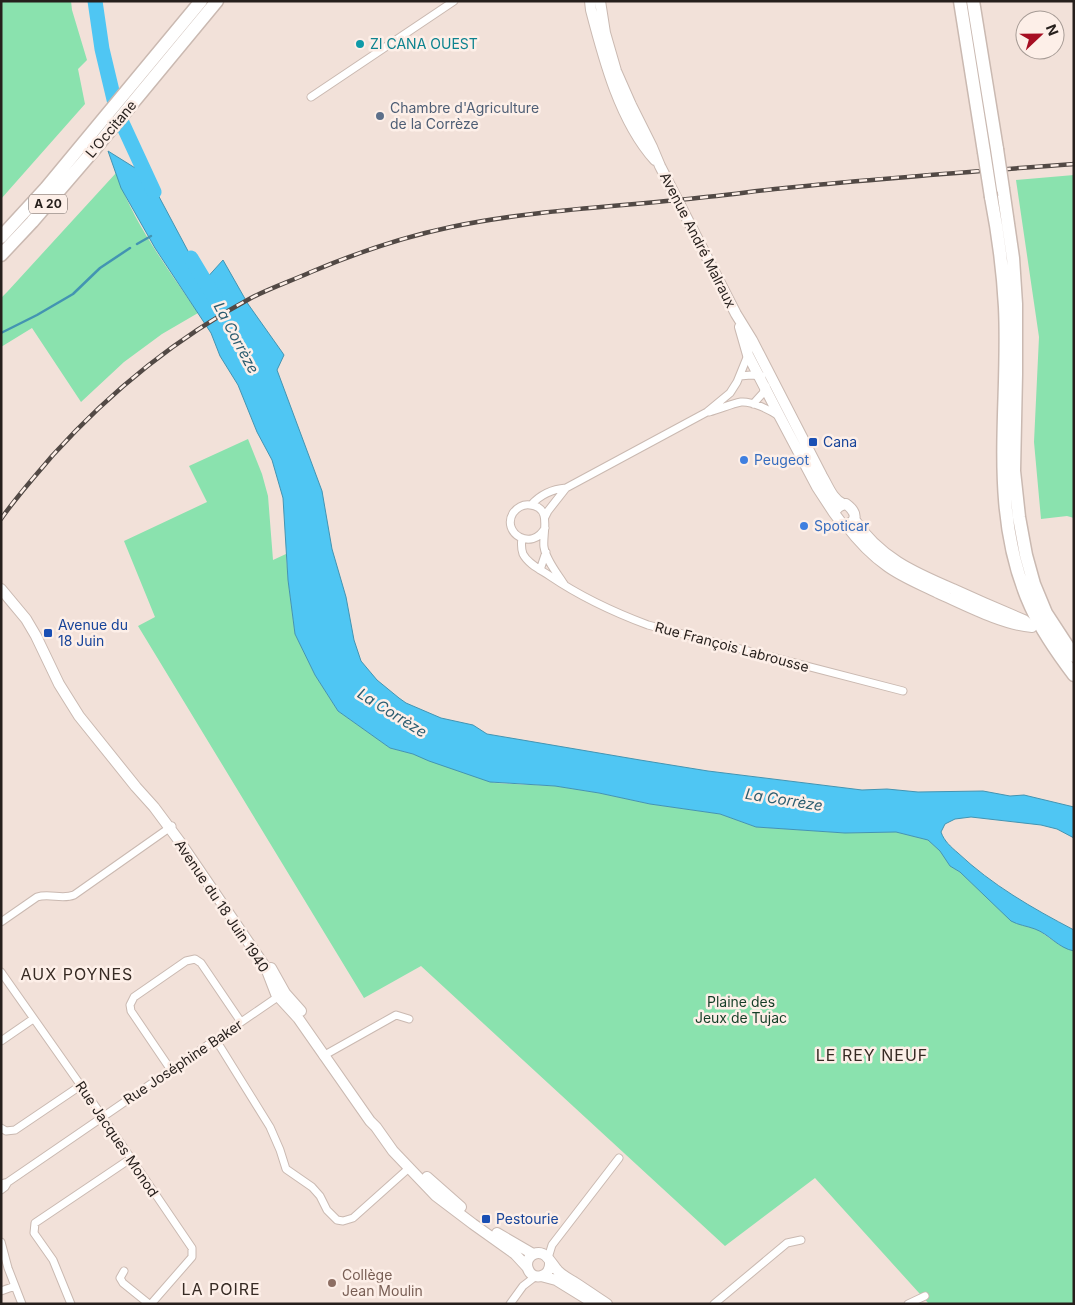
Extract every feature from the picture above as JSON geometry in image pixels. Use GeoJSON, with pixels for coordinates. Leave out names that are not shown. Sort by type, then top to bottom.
{"type":"FeatureCollection","features":[{"type":"Feature","properties":{"kind":"highway","name":"L'Occitane"},"geometry":{"type":"LineString","coordinates":[[1,237],[46,188],[201,1]]}},
{"type":"Feature","properties":{"kind":"highway","name":"L'Occitane"},"geometry":{"type":"LineString","coordinates":[[1,255],[93,151],[217,1]]}},
{"type":"Feature","properties":{"kind":"highway"},"geometry":{"type":"LineString","coordinates":[[960,1],[990,150],[1002,189],[1013,258],[1016,304],[1014,472],[1019,517],[1034,584],[1046,613],[1074,656]]}},
{"type":"Feature","properties":{"kind":"highway"},"geometry":{"type":"LineString","coordinates":[[973,1],[990,150],[991,197],[1001,261],[1005,306],[1003,475],[1008,525],[1013,553],[1022,584],[1032,608],[1052,644],[1074,675]]}},
{"type":"Feature","properties":{"kind":"street"},"geometry":{"type":"LineString","coordinates":[[311,98],[454,1]]}},
{"type":"Feature","properties":{"kind":"street","name":"Avenue André Malraux"},"geometry":{"type":"LineString","coordinates":[[600,1],[605,33],[616,71],[660,166],[833,496],[838,502],[843,504]]}},
{"type":"Feature","properties":{"kind":"street","name":"Avenue André Malraux"},"geometry":{"type":"LineString","coordinates":[[589,4],[608,74],[623,109],[644,148],[660,166]]}},
{"type":"Feature","properties":{"kind":"street","name":"Avenue André Malraux"},"geometry":{"type":"LineString","coordinates":[[736,314],[748,355],[779,402],[793,419]]}},
{"type":"Feature","properties":{"kind":"street","name":"Rue François Labrousse"},"geometry":{"type":"LineString","coordinates":[[748,355],[740,376],[730,394],[707,412],[566,488],[557,489],[537,499],[531,505],[524,505],[518,508],[513,513],[511,520],[513,531],[522,538],[520,546],[524,556],[540,570],[577,594],[621,615],[648,625],[903,691]]}},
{"type":"Feature","properties":{"kind":"street","name":"Avenue André Malraux"},"geometry":{"type":"LineString","coordinates":[[761,357],[764,380],[780,417],[817,487],[834,513]]}},
{"type":"Feature","properties":{"kind":"street"},"geometry":{"type":"LineString","coordinates":[[740,376],[764,380],[763,393],[753,404]]}},
{"type":"Feature","properties":{"kind":"street","name":"Rue François Labrousse"},"geometry":{"type":"LineString","coordinates":[[707,412],[743,402],[759,405],[780,417]]}},
{"type":"Feature","properties":{"kind":"street","name":"Rue François Labrousse"},"geometry":{"type":"LineString","coordinates":[[566,488],[545,517],[544,547],[548,559],[566,587]]}},
{"type":"Feature","properties":{"kind":"street"},"geometry":{"type":"LineString","coordinates":[[843,504],[848,505],[856,516],[850,522],[843,525],[834,513],[836,508],[843,504]]}},
{"type":"Feature","properties":{"kind":"street"},"geometry":{"type":"LineString","coordinates":[[531,505],[537,507],[545,517]]}},
{"type":"Feature","properties":{"kind":"street"},"geometry":{"type":"LineString","coordinates":[[850,522],[869,540],[901,565],[1024,620],[1032,627],[1021,626],[993,617],[908,579],[870,553],[861,544],[850,522]]}},
{"type":"Feature","properties":{"kind":"street"},"geometry":{"type":"LineString","coordinates":[[522,538],[527,540],[538,537],[545,528]]}},
{"type":"Feature","properties":{"kind":"street","name":"Rue François Labrousse"},"geometry":{"type":"LineString","coordinates":[[540,570],[546,552]]}},
{"type":"Feature","properties":{"kind":"street","name":"Avenue du 18 Juin 1940"},"geometry":{"type":"LineString","coordinates":[[1,587],[8,588],[14,593],[30,613],[67,688],[103,738],[159,807],[262,962],[269,974],[276,994],[282,995]]}},
{"type":"Feature","properties":{"kind":"street"},"geometry":{"type":"LineString","coordinates":[[1,922],[37,897],[48,895],[64,898],[74,895],[171,827]]}},
{"type":"Feature","properties":{"kind":"street","name":"Avenue du 18 Juin 1940"},"geometry":{"type":"LineString","coordinates":[[171,827],[188,845],[244,925],[265,957],[282,995],[303,1014],[326,1054],[370,1122],[408,1168],[436,1196],[515,1254],[533,1273],[556,1280],[594,1304]]}},
{"type":"Feature","properties":{"kind":"street"},"geometry":{"type":"LineString","coordinates":[[171,1070],[131,1011],[130,1005],[134,997],[186,961],[195,960],[201,963],[241,1022]]}},
{"type":"Feature","properties":{"kind":"street","name":"Rue Jacques Monod"},"geometry":{"type":"LineString","coordinates":[[1,972],[192,1248],[192,1257],[150,1304]]}},
{"type":"Feature","properties":{"kind":"street","name":"Rue Joséphine Baker"},"geometry":{"type":"LineString","coordinates":[[1,1190],[5,1187],[4,1183],[282,995]]}},
{"type":"Feature","properties":{"kind":"street"},"geometry":{"type":"LineString","coordinates":[[326,1054],[396,1015],[409,1019]]}},
{"type":"Feature","properties":{"kind":"street"},"geometry":{"type":"LineString","coordinates":[[1,1041],[33,1018]]}},
{"type":"Feature","properties":{"kind":"street"},"geometry":{"type":"LineString","coordinates":[[216,1040],[270,1127],[286,1169],[312,1187],[336,1220],[343,1222],[353,1218],[408,1168]]}},
{"type":"Feature","properties":{"kind":"street","name":"Avenue du 18 Juin 1940"},"geometry":{"type":"LineString","coordinates":[[326,1054],[392,1145],[441,1190],[500,1235],[543,1257],[560,1273],[607,1304]]}},
{"type":"Feature","properties":{"kind":"street"},"geometry":{"type":"LineString","coordinates":[[1,1128],[14,1130],[80,1086]]}},
{"type":"Feature","properties":{"kind":"street"},"geometry":{"type":"LineString","coordinates":[[533,1273],[528,1260],[543,1257],[619,1158]]}},
{"type":"Feature","properties":{"kind":"street"},"geometry":{"type":"LineString","coordinates":[[71,1304],[53,1260],[34,1233],[35,1223],[130,1159]]}},
{"type":"Feature","properties":{"kind":"street"},"geometry":{"type":"LineString","coordinates":[[714,1304],[787,1243],[801,1240]]}},
{"type":"Feature","properties":{"kind":"street"},"geometry":{"type":"LineString","coordinates":[[1,1242],[18,1304]]}},
{"type":"Feature","properties":{"kind":"street"},"geometry":{"type":"LineString","coordinates":[[533,1273],[547,1273],[550,1266],[543,1257]]}},
{"type":"Feature","properties":{"kind":"street"},"geometry":{"type":"LineString","coordinates":[[1,1264],[22,1304]]}},
{"type":"Feature","properties":{"kind":"street"},"geometry":{"type":"LineString","coordinates":[[124,1271],[120,1278],[123,1283],[150,1304]]}},
{"type":"Feature","properties":{"kind":"street"},"geometry":{"type":"LineString","coordinates":[[510,1304],[533,1273]]}},
{"type":"Feature","properties":{"kind":"street"},"geometry":{"type":"LineString","coordinates":[[1,1291],[13,1286]]}},
{"type":"Feature","properties":{"kind":"street"},"geometry":{"type":"LineString","coordinates":[[908,1304],[925,1296]]}},
{"type":"Feature","properties":{"kind":"green space"},"geometry":{"type":"Polygon","coordinates":[[[1,1],[71,1],[87,60],[78,69],[85,104],[1,199],[1,1]]]}},
{"type":"Feature","properties":{"kind":"green space"},"geometry":{"type":"Polygon","coordinates":[[[116,173],[123,192],[142,228],[198,313],[162,334],[124,362],[81,402],[32,328],[1,347],[1,298],[116,173]]]}},
{"type":"Feature","properties":{"kind":"green space"},"geometry":{"type":"Polygon","coordinates":[[[1074,175],[1074,518],[1067,516],[1041,519],[1034,442],[1039,337],[1016,180],[1074,175]]]}},
{"type":"Feature","properties":{"kind":"green space","name":"Plaine des Jeux de Tujac"},"geometry":{"type":"Polygon","coordinates":[[[248,439],[262,474],[268,496],[273,560],[286,554],[295,634],[315,675],[338,711],[390,748],[413,754],[495,783],[555,786],[599,793],[650,804],[720,814],[756,827],[845,833],[896,832],[928,840],[940,851],[950,866],[960,872],[1016,923],[1038,930],[1061,946],[1074,951],[1074,1304],[929,1304],[815,1178],[725,1246],[421,966],[364,998],[138,626],[155,617],[124,541],[207,502],[189,466],[248,439]]]}},
{"type":"Feature","properties":{"kind":"water"},"geometry":{"type":"Polygon","coordinates":[[[108,151],[148,176],[204,281],[223,260],[248,304],[284,355],[277,370],[322,491],[332,549],[346,597],[354,640],[361,661],[377,680],[406,703],[441,718],[473,725],[487,734],[708,771],[862,790],[887,789],[918,792],[983,791],[1010,796],[1024,795],[1074,807],[1074,838],[1057,829],[1041,825],[971,817],[955,819],[945,824],[941,832],[950,846],[999,886],[1074,930],[1074,951],[1063,947],[1040,931],[1011,921],[960,872],[950,866],[940,851],[928,840],[896,832],[845,833],[756,827],[720,814],[650,804],[599,793],[555,786],[490,782],[413,754],[390,748],[338,711],[315,675],[295,634],[288,580],[283,498],[272,460],[257,432],[238,385],[220,356],[211,333],[155,248],[121,188],[108,151]]]}},
{"type":"Feature","properties":{"kind":"waterway","name":"La Corrèze"},"geometry":{"type":"LineString","coordinates":[[95,1],[102,49],[117,112],[154,192]]}},
{"type":"Feature","properties":{"kind":"waterway"},"geometry":{"type":"LineString","coordinates":[[137,244],[151,236]]}},
{"type":"Feature","properties":{"kind":"waterway"},"geometry":{"type":"LineString","coordinates":[[1,333],[73,294],[100,268],[130,248]]}},
{"type":"Feature","properties":{"kind":"waterway","name":"La Corrèze"},"geometry":{"type":"LineString","coordinates":[[191,258],[215,298]]}},
{"type":"Feature","properties":{"kind":"railway"},"geometry":{"type":"LineString","coordinates":[[1,519],[33,478],[75,432],[121,388],[170,349],[223,314],[258,294],[380,246],[451,227],[543,213],[857,181],[1074,164]]}},
{"type":"Feature","properties":{"kind":"place","name":"ZI CANA OUEST"},"geometry":{"type":"Point","coordinates":[360,44]}},
{"type":"Feature","properties":{"kind":"place","name":"Chambre d'Agriculture de la Corrèze"},"geometry":{"type":"Point","coordinates":[380,116]}},
{"type":"Feature","properties":{"kind":"place","name":"Cana"},"geometry":{"type":"Point","coordinates":[813,442]}},
{"type":"Feature","properties":{"kind":"place","name":"Peugeot"},"geometry":{"type":"Point","coordinates":[744,460]}},
{"type":"Feature","properties":{"kind":"place","name":"Spoticar"},"geometry":{"type":"Point","coordinates":[804,526]}},
{"type":"Feature","properties":{"kind":"place","name":"Avenue du 18 Juin"},"geometry":{"type":"Point","coordinates":[48,633]}},
{"type":"Feature","properties":{"kind":"place","name":"Pestourie"},"geometry":{"type":"Point","coordinates":[486,1219]}},
{"type":"Feature","properties":{"kind":"place","name":"Collège Jean Moulin"},"geometry":{"type":"Point","coordinates":[332,1283]}},
{"type":"Feature","properties":{"kind":"district","name":"AUX POYNES"},"geometry":{"type":"Point","coordinates":[77,974]}},
{"type":"Feature","properties":{"kind":"district","name":"LE REY NEUF"},"geometry":{"type":"Point","coordinates":[872,1055]}},
{"type":"Feature","properties":{"kind":"district","name":"LA POIRE"},"geometry":{"type":"Point","coordinates":[221,1289]}}]}
